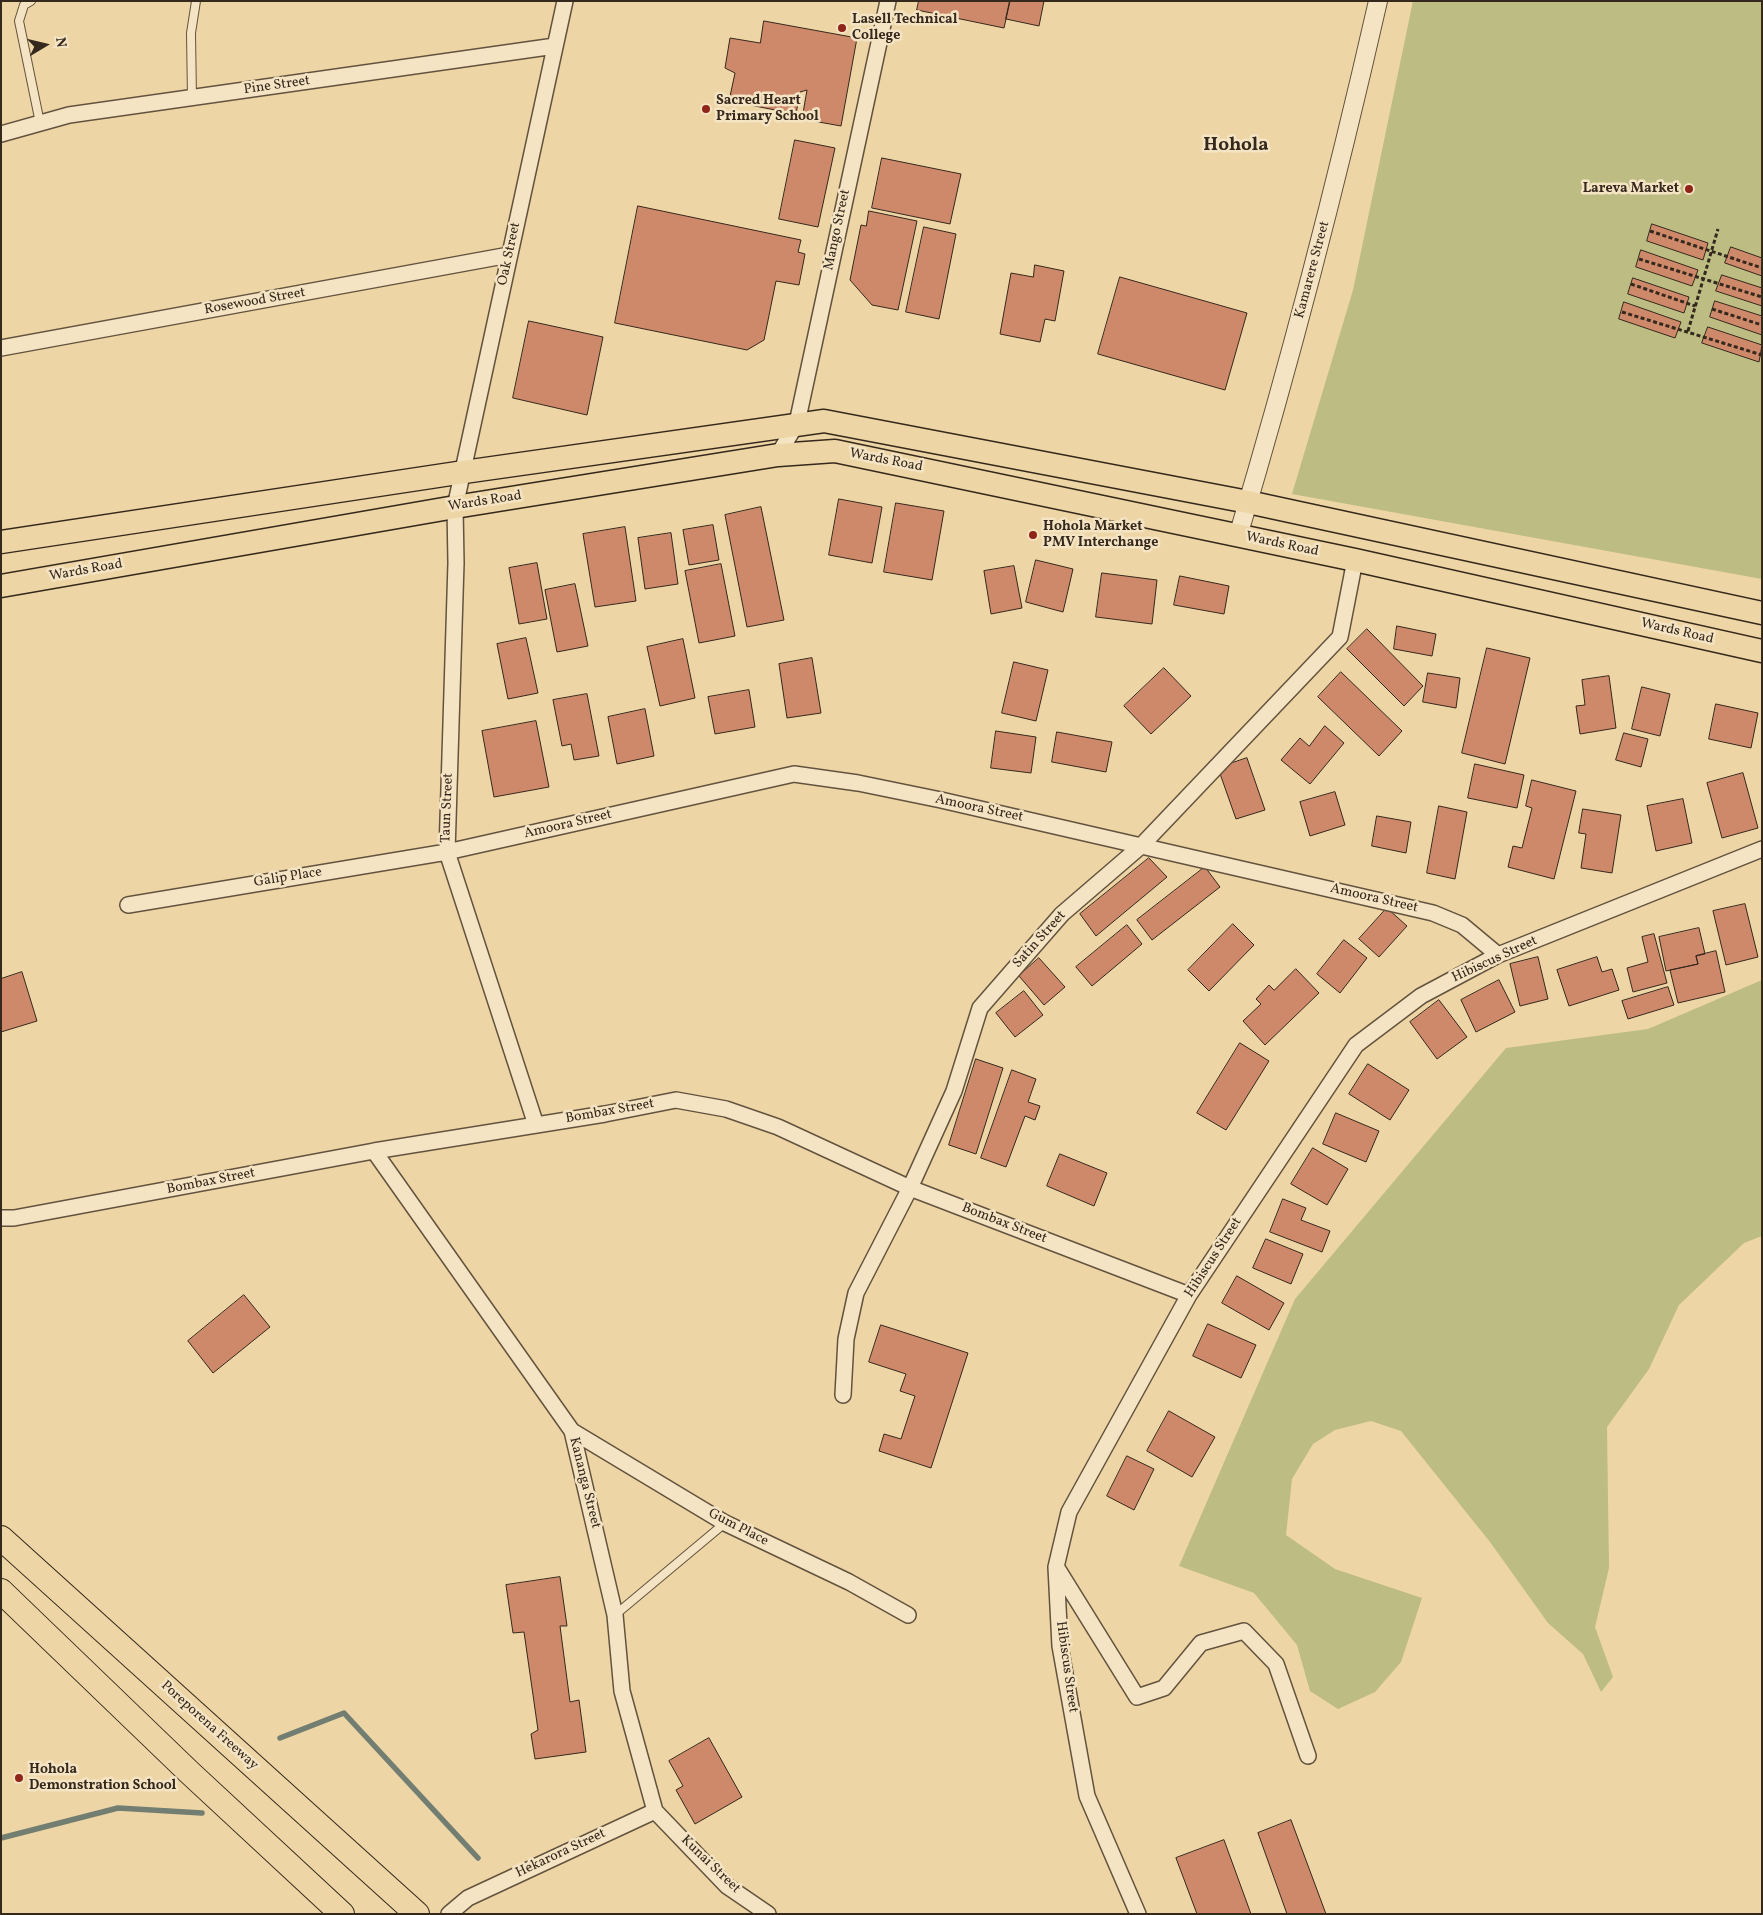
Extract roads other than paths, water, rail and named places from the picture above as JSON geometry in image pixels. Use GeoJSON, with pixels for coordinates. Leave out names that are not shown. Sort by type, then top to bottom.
{"type":"FeatureCollection","features":[{"type":"Feature","properties":{"kind":"highway","name":"Poreporena Freeway"},"geometry":{"type":"LineString","coordinates":[[1,1538],[417,1914]]}},
{"type":"Feature","properties":{"kind":"highway"},"geometry":{"type":"LineString","coordinates":[[1,1591],[189,1772],[342,1914]]}},
{"type":"Feature","properties":{"kind":"main road","name":"Wards Road"},"geometry":{"type":"LineString","coordinates":[[1,542],[797,423],[824,421],[1248,502],[1762,613]]}},
{"type":"Feature","properties":{"kind":"main road","name":"Wards Road"},"geometry":{"type":"LineString","coordinates":[[1,586],[455,507],[778,455],[835,451],[1355,560],[1762,651]]}},
{"type":"Feature","properties":{"kind":"street","name":"Oak Street"},"geometry":{"type":"LineString","coordinates":[[455,507],[565,1]]}},
{"type":"Feature","properties":{"kind":"street","name":"Mango Street"},"geometry":{"type":"LineString","coordinates":[[778,455],[797,423],[888,1]]}},
{"type":"Feature","properties":{"kind":"street","name":"Kamarere Street"},"geometry":{"type":"LineString","coordinates":[[1238,536],[1312,270],[1378,1]]}},
{"type":"Feature","properties":{"kind":"street","name":"Pine Street"},"geometry":{"type":"LineString","coordinates":[[1,134],[69,115],[555,46]]}},
{"type":"Feature","properties":{"kind":"street","name":"Rosewood Street"},"geometry":{"type":"LineString","coordinates":[[1,348],[509,255]]}},
{"type":"Feature","properties":{"kind":"street","name":"Taun Street"},"geometry":{"type":"LineString","coordinates":[[455,507],[456,562],[447,852],[536,1125]]}},
{"type":"Feature","properties":{"kind":"street","name":"Satin Street"},"geometry":{"type":"LineString","coordinates":[[843,1395],[846,1339],[856,1293],[910,1188],[954,1091],[980,1008],[1062,914],[1141,846],[1340,637],[1355,560]]}},
{"type":"Feature","properties":{"kind":"street","name":"Amoora Street"},"geometry":{"type":"LineString","coordinates":[[447,852],[794,774],[858,783],[923,796],[1433,912],[1462,925],[1498,955]]}},
{"type":"Feature","properties":{"kind":"street","name":"Hibiscus Street"},"geometry":{"type":"LineString","coordinates":[[1138,1914],[1087,1796],[1060,1646],[1056,1567],[1069,1512],[1189,1295],[1356,1045],[1421,996],[1498,955],[1762,849]]}},
{"type":"Feature","properties":{"kind":"street","name":"Galip Place"},"geometry":{"type":"LineString","coordinates":[[128,905],[447,852]]}},
{"type":"Feature","properties":{"kind":"street","name":"Bombax Street"},"geometry":{"type":"LineString","coordinates":[[1,1218],[14,1218],[374,1151],[676,1100],[726,1109],[778,1127],[910,1188],[1189,1295]]}},
{"type":"Feature","properties":{"kind":"street","name":"Kananga Street"},"geometry":{"type":"LineString","coordinates":[[374,1151],[572,1431],[615,1615],[622,1691],[655,1812]]}},
{"type":"Feature","properties":{"kind":"street","name":"Gum Place"},"geometry":{"type":"LineString","coordinates":[[572,1431],[725,1523],[849,1582],[908,1615]]}},
{"type":"Feature","properties":{"kind":"street"},"geometry":{"type":"LineString","coordinates":[[1056,1567],[1137,1697],[1164,1688],[1201,1644],[1244,1631],[1276,1664],[1308,1756]]}},
{"type":"Feature","properties":{"kind":"street","name":"Hekarora Street"},"geometry":{"type":"LineString","coordinates":[[449,1914],[468,1898],[655,1812]]}},
{"type":"Feature","properties":{"kind":"street","name":"Kunai Street"},"geometry":{"type":"LineString","coordinates":[[655,1812],[727,1886],[768,1914]]}},
{"type":"Feature","properties":{"kind":"lane"},"geometry":{"type":"LineString","coordinates":[[31,1],[24,6],[19,21],[40,123]]}},
{"type":"Feature","properties":{"kind":"lane"},"geometry":{"type":"LineString","coordinates":[[192,98],[192,33],[196,1]]}},
{"type":"Feature","properties":{"kind":"lane"},"geometry":{"type":"LineString","coordinates":[[615,1615],[725,1523]]}},
{"type":"Feature","properties":{"kind":"waterway"},"geometry":{"type":"LineString","coordinates":[[280,1738],[344,1713],[478,1858]]}},
{"type":"Feature","properties":{"kind":"waterway"},"geometry":{"type":"LineString","coordinates":[[1,1838],[118,1808],[202,1813]]}},
{"type":"Feature","properties":{"kind":"place","name":"Lasell Technical College"},"geometry":{"type":"Point","coordinates":[842,28]}},
{"type":"Feature","properties":{"kind":"place","name":"Sacred Heart Primary School"},"geometry":{"type":"Point","coordinates":[706,109]}},
{"type":"Feature","properties":{"kind":"place","name":"Lareva Market"},"geometry":{"type":"Point","coordinates":[1689,189]}},
{"type":"Feature","properties":{"kind":"place","name":"Hohola Market PMV Interchange"},"geometry":{"type":"Point","coordinates":[1033,535]}},
{"type":"Feature","properties":{"kind":"place","name":"Hohola Demonstration School"},"geometry":{"type":"Point","coordinates":[19,1778]}},
{"type":"Feature","properties":{"kind":"district","name":"Hohola"},"geometry":{"type":"Point","coordinates":[1236,147]}}]}
